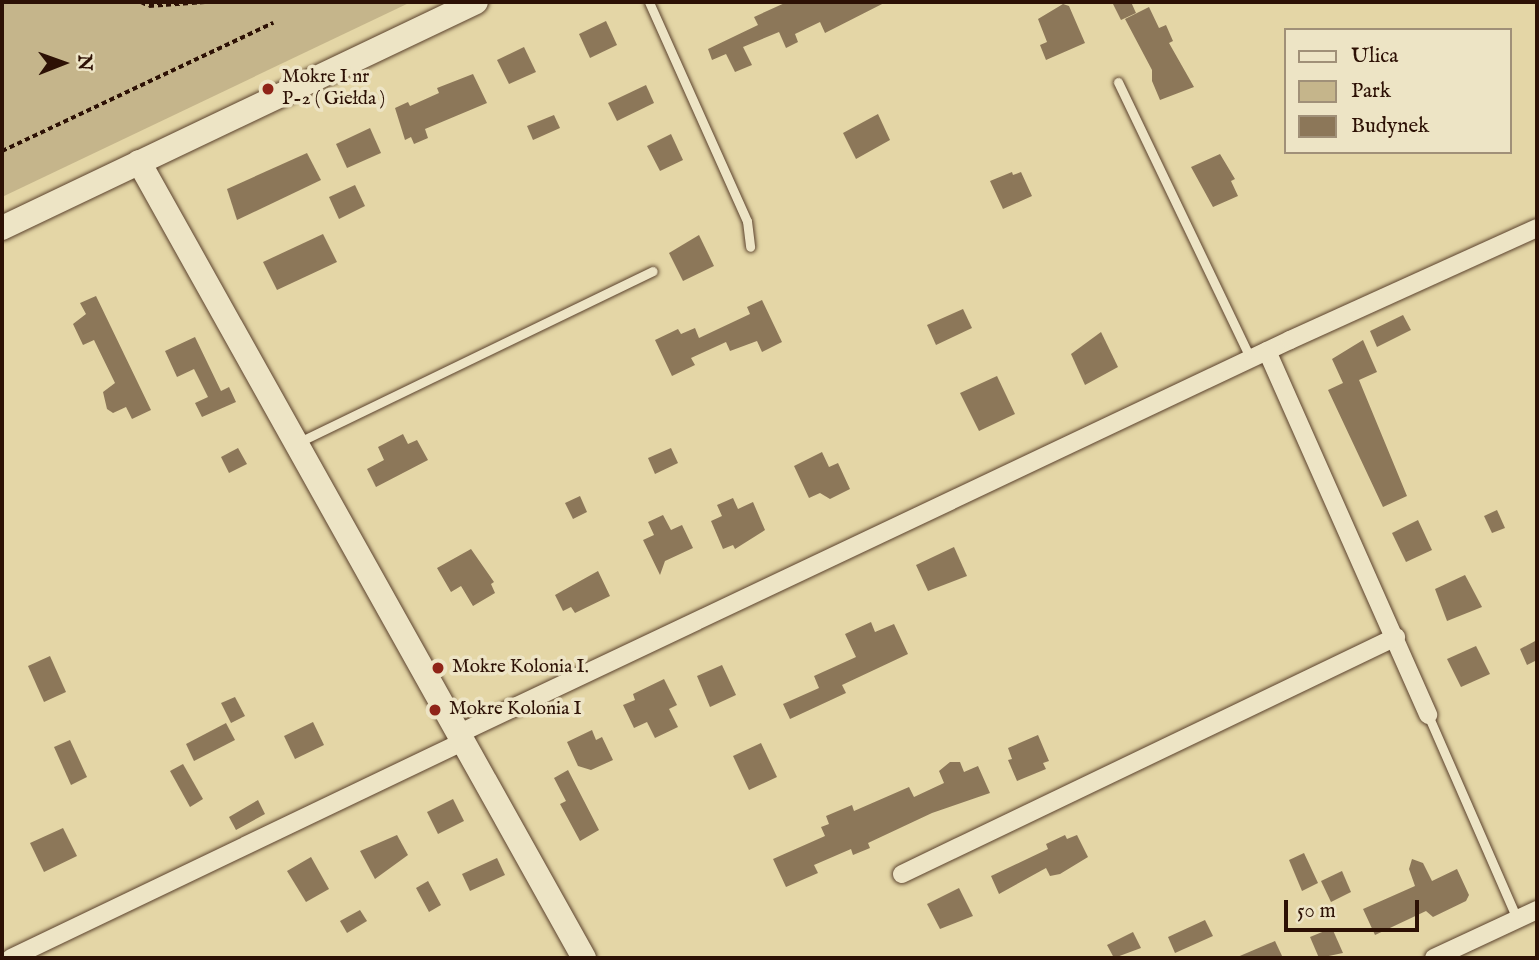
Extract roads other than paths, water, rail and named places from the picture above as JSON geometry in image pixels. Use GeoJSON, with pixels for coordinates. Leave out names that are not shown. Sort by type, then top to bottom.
{"type":"FeatureCollection","features":[{"type":"Feature","properties":{"kind":"street"},"geometry":{"type":"LineString","coordinates":[[2,228],[476,2]]}},
{"type":"Feature","properties":{"kind":"street"},"geometry":{"type":"LineString","coordinates":[[139,162],[584,958]]}},
{"type":"Feature","properties":{"kind":"street"},"geometry":{"type":"LineString","coordinates":[[11,958],[460,738],[1267,351],[1537,228]]}},
{"type":"Feature","properties":{"kind":"street"},"geometry":{"type":"LineString","coordinates":[[1267,351],[1396,636],[1428,715]]}},
{"type":"Feature","properties":{"kind":"street"},"geometry":{"type":"LineString","coordinates":[[902,874],[1396,636]]}},
{"type":"Feature","properties":{"kind":"street"},"geometry":{"type":"LineString","coordinates":[[1434,958],[1537,910]]}},
{"type":"Feature","properties":{"kind":"lane"},"geometry":{"type":"LineString","coordinates":[[649,2],[747,221],[750,247]]}},
{"type":"Feature","properties":{"kind":"lane"},"geometry":{"type":"LineString","coordinates":[[1118,82],[1251,359]]}},
{"type":"Feature","properties":{"kind":"lane"},"geometry":{"type":"LineString","coordinates":[[296,444],[653,271]]}},
{"type":"Feature","properties":{"kind":"lane"},"geometry":{"type":"LineString","coordinates":[[1428,715],[1517,919]]}},
{"type":"Feature","properties":{"kind":"place","name":"Mokre I nr P-2 ( Giełda )"},"geometry":{"type":"Point","coordinates":[268,89]}},
{"type":"Feature","properties":{"kind":"place","name":"Mokre Kolonia I."},"geometry":{"type":"Point","coordinates":[438,668]}},
{"type":"Feature","properties":{"kind":"place","name":"Mokre Kolonia I"},"geometry":{"type":"Point","coordinates":[435,710]}}]}
